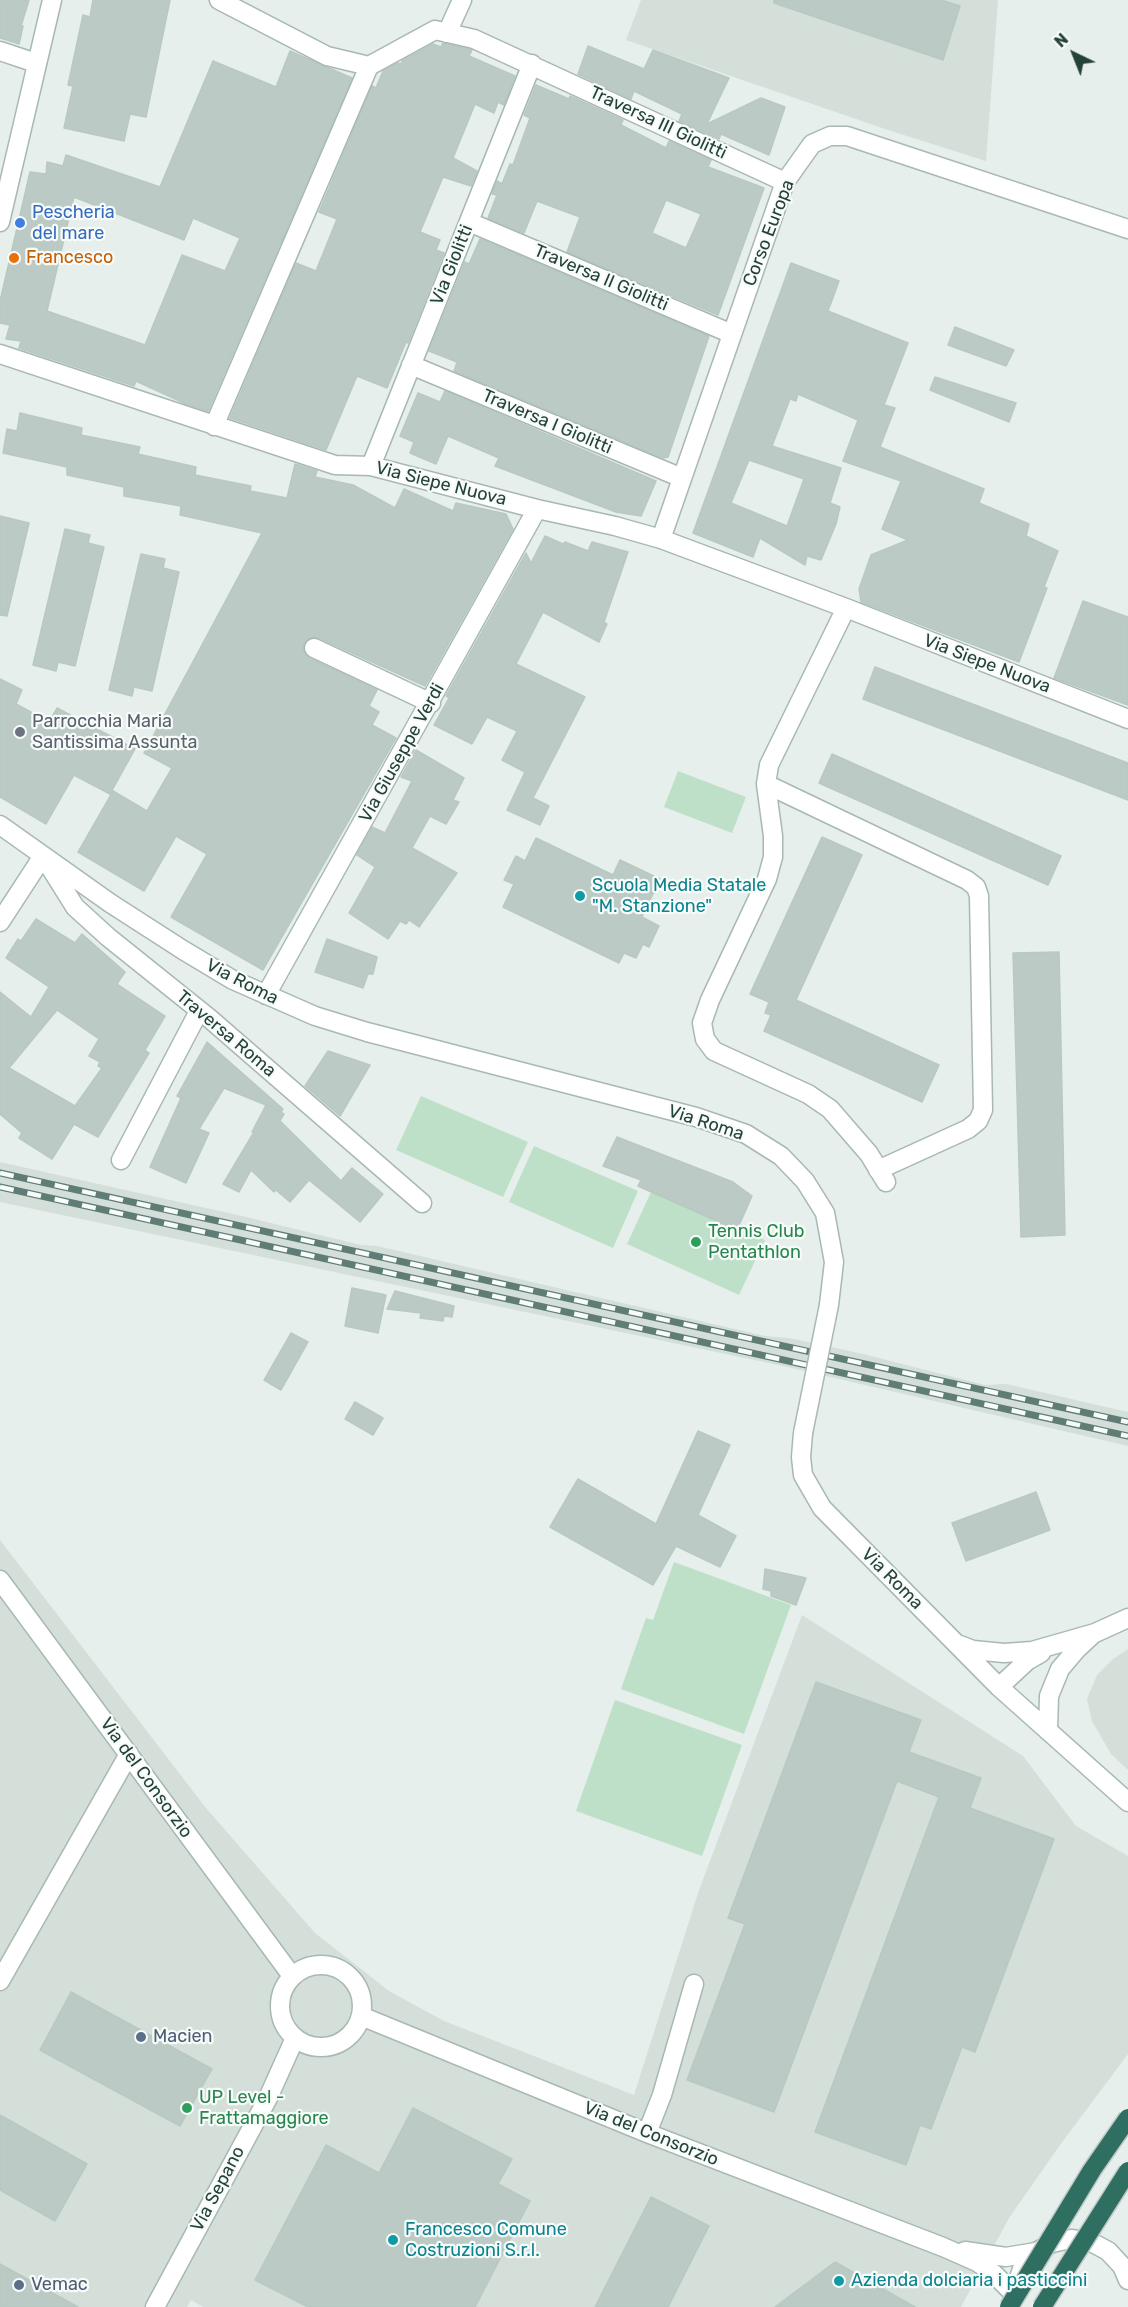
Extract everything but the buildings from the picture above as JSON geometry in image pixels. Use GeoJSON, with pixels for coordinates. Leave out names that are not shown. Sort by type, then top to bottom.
{"type":"FeatureCollection","features":[{"type":"Feature","properties":{"kind":"highway"},"geometry":{"type":"LineString","coordinates":[[1012,2303],[1092,2170],[1128,2118]]}},
{"type":"Feature","properties":{"kind":"highway"},"geometry":{"type":"LineString","coordinates":[[1042,2307],[1128,2171]]}},
{"type":"Feature","properties":{"kind":"street"},"geometry":{"type":"LineString","coordinates":[[0,222],[52,0]]}},
{"type":"Feature","properties":{"kind":"street"},"geometry":{"type":"LineString","coordinates":[[219,0],[327,56],[369,66]]}},
{"type":"Feature","properties":{"kind":"street"},"geometry":{"type":"LineString","coordinates":[[214,426],[369,66],[435,30],[447,33],[462,0]]}},
{"type":"Feature","properties":{"kind":"street","name":"Traversa III Giolitti"},"geometry":{"type":"LineString","coordinates":[[447,33],[474,39],[532,64],[785,182]]}},
{"type":"Feature","properties":{"kind":"street"},"geometry":{"type":"LineString","coordinates":[[0,51],[36,63]]}},
{"type":"Feature","properties":{"kind":"street","name":"Via Giolitti"},"geometry":{"type":"LineString","coordinates":[[371,466],[532,64]]}},
{"type":"Feature","properties":{"kind":"street","name":"Corso Europa"},"geometry":{"type":"LineString","coordinates":[[661,539],[785,182],[812,144],[830,136],[847,136],[1128,229]]}},
{"type":"Feature","properties":{"kind":"street","name":"Traversa II Giolitti"},"geometry":{"type":"LineString","coordinates":[[469,222],[732,334]]}},
{"type":"Feature","properties":{"kind":"street","name":"Via Siepe Nuova"},"geometry":{"type":"LineString","coordinates":[[0,354],[335,465],[371,466],[661,539],[846,608],[1128,719]]}},
{"type":"Feature","properties":{"kind":"street","name":"Traversa I Giolitti"},"geometry":{"type":"LineString","coordinates":[[411,365],[682,478]]}},
{"type":"Feature","properties":{"kind":"street","name":"Via Giuseppe Verdi"},"geometry":{"type":"LineString","coordinates":[[266,995],[431,703],[537,509]]}},
{"type":"Feature","properties":{"kind":"street"},"geometry":{"type":"LineString","coordinates":[[766,784],[967,880],[976,887],[979,896],[982,1110],[978,1121],[968,1129],[882,1176],[869,1154],[830,1109],[808,1094],[714,1051],[705,1039],[702,1023],[710,1000],[767,879],[773,857],[773,836],[766,784],[769,765],[846,608]]}},
{"type":"Feature","properties":{"kind":"street"},"geometry":{"type":"LineString","coordinates":[[314,648],[431,703]]}},
{"type":"Feature","properties":{"kind":"street","name":"Via Roma"},"geometry":{"type":"LineString","coordinates":[[0,825],[183,950],[233,980],[315,1016],[368,1032],[696,1117],[746,1134],[781,1156],[805,1181],[825,1213],[834,1262],[829,1305],[803,1433],[801,1457],[803,1475],[822,1508],[956,1644],[999,1687],[1128,1802]]}},
{"type":"Feature","properties":{"kind":"street"},"geometry":{"type":"LineString","coordinates":[[0,922],[43,856]]}},
{"type":"Feature","properties":{"kind":"street","name":"Traversa Roma"},"geometry":{"type":"LineString","coordinates":[[43,856],[75,907],[422,1203]]}},
{"type":"Feature","properties":{"kind":"street"},"geometry":{"type":"LineString","coordinates":[[121,1160],[199,1011]]}},
{"type":"Feature","properties":{"kind":"street","name":"Via del Consorzio"},"geometry":{"type":"LineString","coordinates":[[0,1580],[292,1976]]}},
{"type":"Feature","properties":{"kind":"street"},"geometry":{"type":"LineString","coordinates":[[956,1644],[973,1650],[1004,1653],[1032,1651],[1053,1647],[1095,1633],[1128,1618]]}},
{"type":"Feature","properties":{"kind":"street"},"geometry":{"type":"LineString","coordinates":[[1048,1731],[1049,1695],[1060,1670],[1077,1649],[1095,1633]]}},
{"type":"Feature","properties":{"kind":"street"},"geometry":{"type":"LineString","coordinates":[[999,1687],[1027,1661],[1053,1647]]}},
{"type":"Feature","properties":{"kind":"street"},"geometry":{"type":"LineString","coordinates":[[0,1981],[129,1754]]}},
{"type":"Feature","properties":{"kind":"street"},"geometry":{"type":"LineString","coordinates":[[316,1965],[330,1966],[342,1970],[352,1978],[359,1990],[362,2002],[361,2016],[356,2028],[347,2039],[321,2048],[307,2045],[285,2028],[280,2014],[280,2001],[284,1987],[292,1976],[316,1965]]}},
{"type":"Feature","properties":{"kind":"street"},"geometry":{"type":"LineString","coordinates":[[647,2133],[662,2095],[694,1984]]}},
{"type":"Feature","properties":{"kind":"street","name":"Via del Consorzio"},"geometry":{"type":"LineString","coordinates":[[361,2016],[647,2133],[943,2247],[977,2262],[994,2274],[1012,2303]]}},
{"type":"Feature","properties":{"kind":"street","name":"Via Sepano"},"geometry":{"type":"LineString","coordinates":[[155,2307],[268,2098],[295,2038]]}},
{"type":"Feature","properties":{"kind":"street","name":"Via del Consorzio"},"geometry":{"type":"LineString","coordinates":[[943,2247],[1006,2257],[1036,2252],[1052,2243],[1071,2239],[1091,2242],[1108,2251],[1128,2252]]}},
{"type":"Feature","properties":{"kind":"street"},"geometry":{"type":"LineString","coordinates":[[1108,2251],[1122,2266],[1128,2280]]}},
{"type":"Feature","properties":{"kind":"street"},"geometry":{"type":"LineString","coordinates":[[1012,2303],[1015,2283],[1023,2266],[1036,2252]]}},
{"type":"Feature","properties":{"kind":"shaded area"},"geometry":{"type":"Polygon","coordinates":[[[641,0],[998,0],[986,161],[888,130],[626,40],[641,0]]]}},
{"type":"Feature","properties":{"kind":"shaded area"},"geometry":{"type":"Polygon","coordinates":[[[0,1162],[765,1336],[789,1338],[859,1353],[985,1385],[1006,1384],[1128,1412],[1128,1446],[783,1366],[0,1202],[0,1162]]]}},
{"type":"Feature","properties":{"kind":"shaded area"},"geometry":{"type":"Polygon","coordinates":[[[0,1540],[206,1808],[315,1933],[389,1991],[444,2021],[634,2095],[698,1893],[802,1615],[1023,1756],[1076,1826],[1128,1856],[1128,2054],[1009,2218],[961,2307],[203,2307],[191,2300],[187,2307],[0,2307],[0,1540]]]}},
{"type":"Feature","properties":{"kind":"shaded area"},"geometry":{"type":"Polygon","coordinates":[[[1128,1649],[1128,1770],[1111,1754],[1092,1721],[1087,1699],[1097,1675],[1113,1659],[1128,1649]]]}},
{"type":"Feature","properties":{"kind":"green space"},"geometry":{"type":"Polygon","coordinates":[[[678,771],[746,797],[732,833],[664,807],[678,771]]]}},
{"type":"Feature","properties":{"kind":"green space"},"geometry":{"type":"Polygon","coordinates":[[[421,1096],[528,1142],[503,1197],[396,1150],[421,1096]]]}},
{"type":"Feature","properties":{"kind":"green space"},"geometry":{"type":"Polygon","coordinates":[[[534,1146],[638,1191],[613,1248],[509,1202],[534,1146]]]}},
{"type":"Feature","properties":{"kind":"green space","name":"Tennis Club Pentathlon"},"geometry":{"type":"Polygon","coordinates":[[[651,1192],[765,1240],[739,1295],[627,1244],[651,1192]]]}},
{"type":"Feature","properties":{"kind":"green space"},"geometry":{"type":"Polygon","coordinates":[[[674,1562],[791,1605],[744,1734],[621,1689],[646,1618],[653,1620],[674,1562]]]}},
{"type":"Feature","properties":{"kind":"green space"},"geometry":{"type":"Polygon","coordinates":[[[615,1700],[742,1745],[702,1856],[576,1811],[615,1700]]]}},
{"type":"Feature","properties":{"kind":"railway"},"geometry":{"type":"LineString","coordinates":[[0,1173],[1128,1422]]}},
{"type":"Feature","properties":{"kind":"railway"},"geometry":{"type":"LineString","coordinates":[[0,1187],[1128,1436]]}},
{"type":"Feature","properties":{"kind":"place","name":"Pescheria del mare"},"geometry":{"type":"Point","coordinates":[20,223]}},
{"type":"Feature","properties":{"kind":"place","name":"Francesco"},"geometry":{"type":"Point","coordinates":[14,258]}},
{"type":"Feature","properties":{"kind":"place","name":"Parrocchia Maria Santissima Assunta"},"geometry":{"type":"Point","coordinates":[20,732]}},
{"type":"Feature","properties":{"kind":"place","name":"Scuola Media Statale \"M. Stanzione\""},"geometry":{"type":"Point","coordinates":[580,896]}},
{"type":"Feature","properties":{"kind":"place","name":"Tennis Club Pentathlon"},"geometry":{"type":"Point","coordinates":[696,1242]}},
{"type":"Feature","properties":{"kind":"place","name":"Macien"},"geometry":{"type":"Point","coordinates":[141,2037]}},
{"type":"Feature","properties":{"kind":"place","name":"UP Level - Frattamaggiore"},"geometry":{"type":"Point","coordinates":[187,2108]}},
{"type":"Feature","properties":{"kind":"place","name":"Francesco Comune Costruzioni S.r.l."},"geometry":{"type":"Point","coordinates":[393,2240]}},
{"type":"Feature","properties":{"kind":"place","name":"Azienda dolciaria i pasticcini"},"geometry":{"type":"Point","coordinates":[839,2281]}},
{"type":"Feature","properties":{"kind":"place","name":"Vemac"},"geometry":{"type":"Point","coordinates":[19,2285]}}]}
